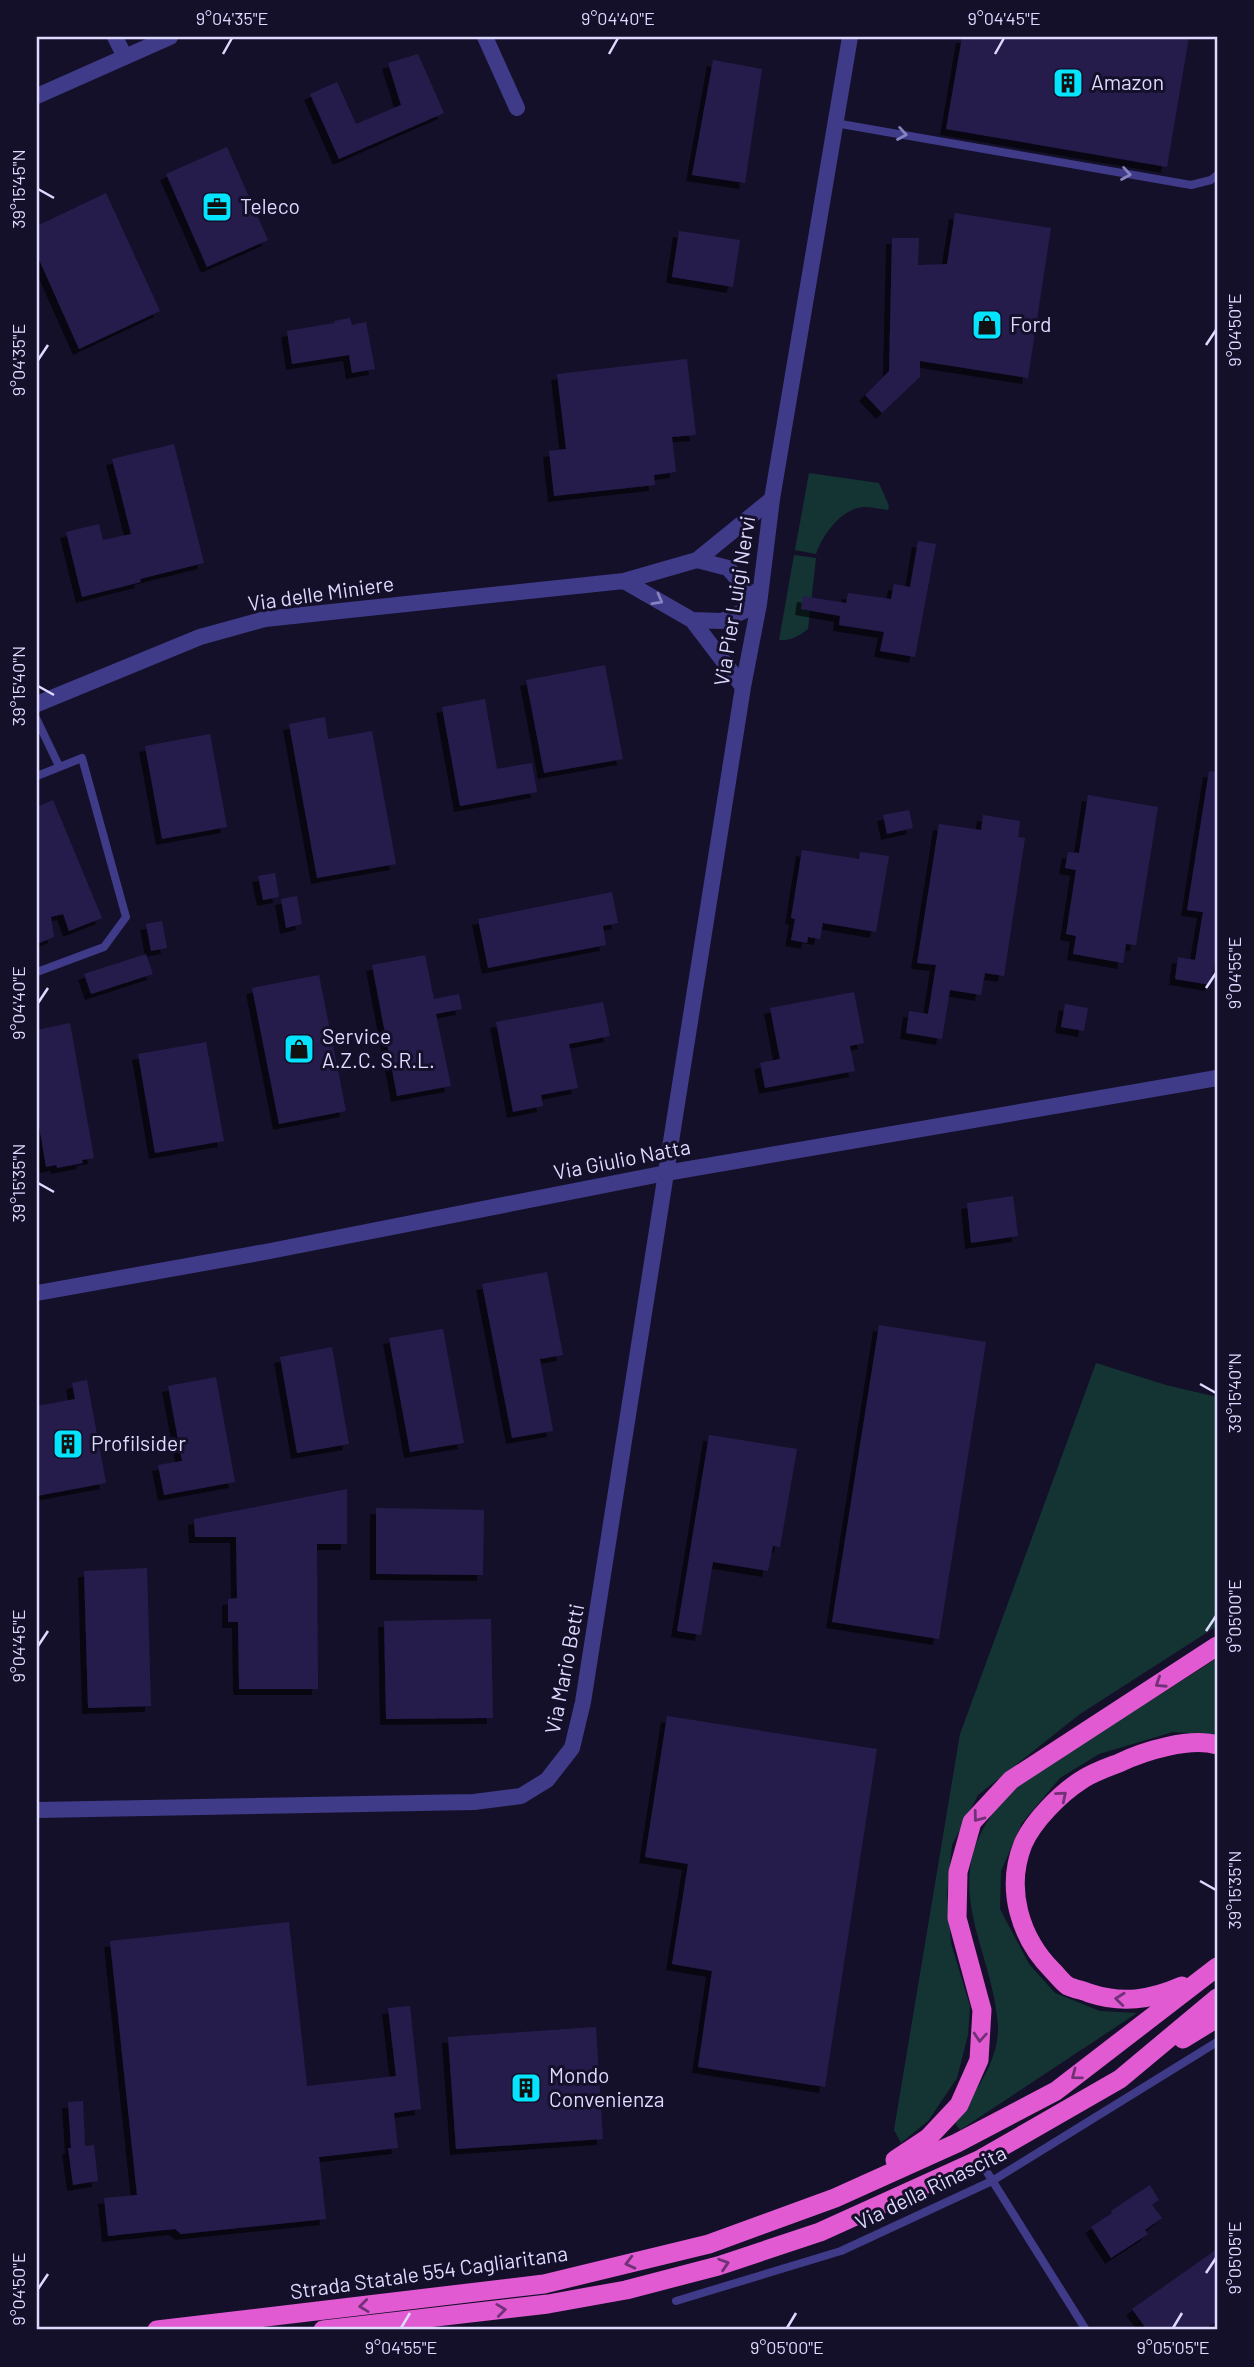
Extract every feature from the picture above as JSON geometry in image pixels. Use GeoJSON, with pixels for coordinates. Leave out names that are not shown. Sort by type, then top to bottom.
{"type":"FeatureCollection","features":[{"type":"Feature","properties":{"kind":"highway"},"geometry":{"type":"LineString","coordinates":[[835,2198],[928,2138],[959,2105],[979,2060],[982,2010],[957,1918],[958,1872],[972,1822],[1012,1780],[1217,1646]]}},
{"type":"Feature","properties":{"kind":"highway"},"geometry":{"type":"LineString","coordinates":[[1213,1971],[1161,1995],[1133,2001],[1104,1997],[1067,1986],[1042,1961],[1028,1940],[1014,1896],[1024,1842],[1048,1808],[1081,1780],[1135,1755],[1207,1742],[1217,1745]]}},
{"type":"Feature","properties":{"kind":"highway","name":"Strada Statale 554 Cagliaritana"},"geometry":{"type":"LineString","coordinates":[[157,2330],[544,2284],[709,2244],[835,2198],[957,2143],[1056,2091],[1213,1971]]}},
{"type":"Feature","properties":{"kind":"highway","name":"Strada Statale 554 Cagliaritana"},"geometry":{"type":"LineString","coordinates":[[323,2330],[548,2304],[626,2290],[705,2270],[820,2232],[979,2160],[1120,2079],[1217,1998]]}},
{"type":"Feature","properties":{"kind":"highway"},"geometry":{"type":"LineString","coordinates":[[1120,2079],[1217,2018]]}},
{"type":"Feature","properties":{"kind":"street"},"geometry":{"type":"LineString","coordinates":[[115,37],[125,57]]}},
{"type":"Feature","properties":{"kind":"street"},"geometry":{"type":"LineString","coordinates":[[37,96],[170,37]]}},
{"type":"Feature","properties":{"kind":"street"},"geometry":{"type":"LineString","coordinates":[[485,37],[517,108]]}},
{"type":"Feature","properties":{"kind":"street","name":"Via Pier Luigi Nervi"},"geometry":{"type":"LineString","coordinates":[[666,1173],[743,687],[759,604],[772,499],[850,37]]}},
{"type":"Feature","properties":{"kind":"street","name":"Via delle Miniere"},"geometry":{"type":"LineString","coordinates":[[37,704],[200,637],[265,619],[624,581],[697,560],[772,499]]}},
{"type":"Feature","properties":{"kind":"street"},"geometry":{"type":"LineString","coordinates":[[692,620],[722,621],[759,604],[728,568],[697,560]]}},
{"type":"Feature","properties":{"kind":"street"},"geometry":{"type":"LineString","coordinates":[[624,581],[692,620],[743,687]]}},
{"type":"Feature","properties":{"kind":"street","name":"Via Giulio Natta"},"geometry":{"type":"LineString","coordinates":[[37,1293],[265,1252],[666,1173],[1217,1078]]}},
{"type":"Feature","properties":{"kind":"street","name":"Via Mario Betti"},"geometry":{"type":"LineString","coordinates":[[37,1810],[474,1802],[521,1796],[547,1780],[572,1748],[583,1702],[666,1173]]}},
{"type":"Feature","properties":{"kind":"lane"},"geometry":{"type":"LineString","coordinates":[[835,122],[1191,186],[1217,176]]}},
{"type":"Feature","properties":{"kind":"lane"},"geometry":{"type":"LineString","coordinates":[[37,720],[59,766]]}},
{"type":"Feature","properties":{"kind":"lane"},"geometry":{"type":"LineString","coordinates":[[37,776],[82,758],[126,917],[104,947],[37,972]]}},
{"type":"Feature","properties":{"kind":"lane","name":"Via della Rinascita"},"geometry":{"type":"LineString","coordinates":[[676,2301],[841,2251],[992,2181],[1217,2042]]}},
{"type":"Feature","properties":{"kind":"lane"},"geometry":{"type":"LineString","coordinates":[[979,2160],[1086,2330]]}},
{"type":"Feature","properties":{"kind":"green space"},"geometry":{"type":"Polygon","coordinates":[[[809,473],[879,483],[889,506],[888,510],[856,508],[834,523],[816,554],[795,550],[809,473]]]}},
{"type":"Feature","properties":{"kind":"green space"},"geometry":{"type":"Polygon","coordinates":[[[794,555],[816,558],[808,629],[795,638],[779,640],[794,555]]]}},
{"type":"Feature","properties":{"kind":"green space"},"geometry":{"type":"Polygon","coordinates":[[[1096,1363],[1166,1385],[1217,1397],[1217,1626],[1080,1714],[978,1795],[952,1845],[947,1894],[951,1943],[970,2006],[968,2035],[957,2078],[928,2121],[901,2143],[894,2130],[960,1734],[1096,1363]]]}},
{"type":"Feature","properties":{"kind":"green space"},"geometry":{"type":"Polygon","coordinates":[[[1217,1658],[1217,1735],[1173,1732],[1099,1754],[1060,1778],[1022,1823],[1001,1871],[1000,1909],[1029,1964],[1055,1993],[1100,2011],[1137,2013],[960,2130],[955,2123],[990,2065],[998,2027],[970,1895],[970,1869],[976,1843],[1002,1802],[1045,1765],[1217,1658]]]}},
{"type":"Feature","properties":{"kind":"building","name":"Amazon"},"geometry":{"type":"Polygon","coordinates":[[[962,37],[1189,37],[1167,167],[946,129],[962,37]]]}},
{"type":"Feature","properties":{"kind":"building"},"geometry":{"type":"Polygon","coordinates":[[[418,54],[444,113],[339,159],[310,94],[337,82],[356,124],[401,105],[388,63],[418,54]]]}},
{"type":"Feature","properties":{"kind":"building"},"geometry":{"type":"Polygon","coordinates":[[[713,60],[762,69],[745,183],[692,175],[713,60]]]}},
{"type":"Feature","properties":{"kind":"building","name":"Teleco"},"geometry":{"type":"Polygon","coordinates":[[[227,147],[268,240],[207,267],[166,174],[227,147]]]}},
{"type":"Feature","properties":{"kind":"building"},"geometry":{"type":"Polygon","coordinates":[[[106,193],[160,311],[79,349],[37,255],[37,226],[106,193]]]}},
{"type":"Feature","properties":{"kind":"building","name":"Ford"},"geometry":{"type":"Polygon","coordinates":[[[955,213],[1051,228],[1028,378],[920,361],[920,377],[882,413],[865,395],[889,371],[892,238],[919,238],[918,265],[947,264],[955,213]]]}},
{"type":"Feature","properties":{"kind":"building"},"geometry":{"type":"Polygon","coordinates":[[[679,231],[740,240],[733,287],[672,277],[679,231]]]}},
{"type":"Feature","properties":{"kind":"building"},"geometry":{"type":"Polygon","coordinates":[[[350,318],[352,325],[366,322],[375,369],[352,373],[349,355],[292,364],[287,331],[350,318]]]}},
{"type":"Feature","properties":{"kind":"building"},"geometry":{"type":"Polygon","coordinates":[[[687,359],[696,435],[672,437],[676,472],[654,475],[655,485],[554,496],[549,451],[566,449],[557,374],[687,359]]]}},
{"type":"Feature","properties":{"kind":"building"},"geometry":{"type":"Polygon","coordinates":[[[174,444],[204,563],[82,597],[66,532],[99,524],[103,540],[131,534],[112,459],[174,444]]]}},
{"type":"Feature","properties":{"kind":"building"},"geometry":{"type":"Polygon","coordinates":[[[918,541],[936,544],[915,657],[880,651],[884,632],[839,625],[840,616],[801,609],[803,596],[846,603],[848,593],[891,599],[894,584],[910,587],[918,541]]]}},
{"type":"Feature","properties":{"kind":"building"},"geometry":{"type":"Polygon","coordinates":[[[605,665],[623,759],[544,773],[526,680],[605,665]]]}},
{"type":"Feature","properties":{"kind":"building"},"geometry":{"type":"Polygon","coordinates":[[[485,699],[497,769],[532,763],[537,792],[460,806],[442,707],[485,699]]]}},
{"type":"Feature","properties":{"kind":"building"},"geometry":{"type":"Polygon","coordinates":[[[325,717],[328,739],[372,731],[396,864],[317,878],[289,724],[325,717]]]}},
{"type":"Feature","properties":{"kind":"building"},"geometry":{"type":"Polygon","coordinates":[[[210,734],[227,827],[162,839],[145,746],[210,734]]]}},
{"type":"Feature","properties":{"kind":"building"},"geometry":{"type":"Polygon","coordinates":[[[1209,771],[1217,772],[1217,946],[1211,985],[1175,979],[1178,957],[1195,960],[1203,912],[1187,910],[1209,771]]]}},
{"type":"Feature","properties":{"kind":"building"},"geometry":{"type":"Polygon","coordinates":[[[1088,795],[1158,807],[1136,945],[1126,944],[1123,963],[1073,954],[1076,936],[1066,934],[1076,870],[1065,868],[1068,852],[1079,853],[1088,795]]]}},
{"type":"Feature","properties":{"kind":"building"},"geometry":{"type":"Polygon","coordinates":[[[53,800],[102,918],[69,931],[63,914],[51,917],[54,937],[37,944],[37,807],[53,800]]]}},
{"type":"Feature","properties":{"kind":"building"},"geometry":{"type":"Polygon","coordinates":[[[909,810],[913,828],[887,834],[883,815],[909,810]]]}},
{"type":"Feature","properties":{"kind":"building"},"geometry":{"type":"Polygon","coordinates":[[[983,815],[1020,821],[1018,837],[1025,838],[1004,976],[985,973],[981,995],[950,990],[942,1039],[906,1033],[909,1011],[928,1014],[936,965],[917,963],[939,824],[981,830],[983,815]]]}},
{"type":"Feature","properties":{"kind":"building"},"geometry":{"type":"Polygon","coordinates":[[[802,850],[859,859],[860,852],[889,856],[876,932],[823,923],[820,939],[808,937],[807,943],[791,940],[795,919],[791,918],[802,850]]]}},
{"type":"Feature","properties":{"kind":"building"},"geometry":{"type":"Polygon","coordinates":[[[275,873],[279,897],[263,900],[258,876],[275,873]]]}},
{"type":"Feature","properties":{"kind":"building"},"geometry":{"type":"Polygon","coordinates":[[[612,892],[618,923],[603,926],[606,945],[488,968],[478,919],[612,892]]]}},
{"type":"Feature","properties":{"kind":"building"},"geometry":{"type":"Polygon","coordinates":[[[297,896],[302,924],[286,928],[281,899],[297,896]]]}},
{"type":"Feature","properties":{"kind":"building"},"geometry":{"type":"Polygon","coordinates":[[[162,921],[167,948],[151,951],[146,924],[162,921]]]}},
{"type":"Feature","properties":{"kind":"building"},"geometry":{"type":"Polygon","coordinates":[[[146,954],[153,974],[91,994],[84,974],[146,954]]]}},
{"type":"Feature","properties":{"kind":"building"},"geometry":{"type":"Polygon","coordinates":[[[425,955],[434,999],[459,994],[462,1009],[436,1014],[451,1086],[397,1096],[372,965],[425,955]]]}},
{"type":"Feature","properties":{"kind":"building","name":"Service A.Z.C. S.R.L."},"geometry":{"type":"Polygon","coordinates":[[[319,975],[346,1111],[279,1124],[252,988],[319,975]]]}},
{"type":"Feature","properties":{"kind":"building"},"geometry":{"type":"Polygon","coordinates":[[[854,992],[864,1043],[850,1046],[855,1071],[765,1088],[760,1063],[780,1059],[770,1008],[854,992]]]}},
{"type":"Feature","properties":{"kind":"building"},"geometry":{"type":"Polygon","coordinates":[[[603,1002],[610,1036],[569,1044],[578,1088],[541,1095],[543,1106],[513,1112],[496,1022],[603,1002]]]}},
{"type":"Feature","properties":{"kind":"building"},"geometry":{"type":"Polygon","coordinates":[[[1065,1004],[1088,1008],[1084,1031],[1061,1027],[1065,1004]]]}},
{"type":"Feature","properties":{"kind":"building"},"geometry":{"type":"Polygon","coordinates":[[[70,1023],[94,1158],[57,1168],[56,1165],[46,1167],[37,1113],[37,1030],[70,1023]]]}},
{"type":"Feature","properties":{"kind":"building"},"geometry":{"type":"Polygon","coordinates":[[[206,1042],[224,1141],[155,1153],[138,1054],[206,1042]]]}},
{"type":"Feature","properties":{"kind":"building"},"geometry":{"type":"Polygon","coordinates":[[[1013,1196],[1018,1236],[971,1243],[967,1203],[1013,1196]]]}},
{"type":"Feature","properties":{"kind":"building"},"geometry":{"type":"Polygon","coordinates":[[[547,1272],[563,1355],[540,1359],[553,1431],[512,1438],[482,1284],[547,1272]]]}},
{"type":"Feature","properties":{"kind":"building"},"geometry":{"type":"Polygon","coordinates":[[[879,1325],[986,1342],[939,1639],[832,1622],[879,1325]]]}},
{"type":"Feature","properties":{"kind":"building"},"geometry":{"type":"Polygon","coordinates":[[[443,1329],[464,1443],[410,1452],[389,1338],[443,1329]]]}},
{"type":"Feature","properties":{"kind":"building"},"geometry":{"type":"Polygon","coordinates":[[[332,1347],[349,1444],[297,1453],[280,1357],[332,1347]]]}},
{"type":"Feature","properties":{"kind":"building"},"geometry":{"type":"Polygon","coordinates":[[[216,1377],[235,1482],[164,1495],[158,1465],[182,1461],[168,1386],[216,1377]]]}},
{"type":"Feature","properties":{"kind":"building","name":"Profilsider"},"geometry":{"type":"Polygon","coordinates":[[[87,1380],[106,1483],[37,1496],[37,1406],[75,1399],[72,1383],[87,1380]]]}},
{"type":"Feature","properties":{"kind":"building"},"geometry":{"type":"Polygon","coordinates":[[[709,1435],[797,1449],[780,1547],[773,1546],[768,1571],[713,1562],[701,1635],[677,1631],[709,1435]]]}},
{"type":"Feature","properties":{"kind":"building"},"geometry":{"type":"Polygon","coordinates":[[[347,1489],[347,1544],[317,1544],[318,1689],[239,1689],[238,1622],[228,1622],[228,1599],[237,1598],[236,1537],[195,1537],[194,1519],[347,1489]]]}},
{"type":"Feature","properties":{"kind":"building"},"geometry":{"type":"Polygon","coordinates":[[[376,1508],[484,1510],[483,1575],[376,1574],[376,1508]]]}},
{"type":"Feature","properties":{"kind":"building"},"geometry":{"type":"Polygon","coordinates":[[[147,1568],[151,1706],[88,1708],[84,1571],[147,1568]]]}},
{"type":"Feature","properties":{"kind":"building"},"geometry":{"type":"Polygon","coordinates":[[[491,1619],[493,1718],[386,1719],[384,1621],[491,1619]]]}},
{"type":"Feature","properties":{"kind":"building"},"geometry":{"type":"Polygon","coordinates":[[[667,1716],[877,1749],[825,2087],[698,2067],[712,1971],[672,1964],[688,1864],[645,1857],[667,1716]]]}},
{"type":"Feature","properties":{"kind":"building"},"geometry":{"type":"Polygon","coordinates":[[[289,1922],[307,2086],[396,2076],[388,2008],[410,2006],[421,2109],[394,2113],[398,2148],[319,2157],[326,2219],[181,2234],[175,2229],[108,2236],[104,2198],[137,2195],[110,1941],[289,1922]]]}},
{"type":"Feature","properties":{"kind":"building","name":"Mondo Convenienza"},"geometry":{"type":"Polygon","coordinates":[[[596,2027],[603,2139],[456,2149],[448,2037],[596,2027]]]}},
{"type":"Feature","properties":{"kind":"building"},"geometry":{"type":"Polygon","coordinates":[[[83,2101],[85,2146],[94,2145],[98,2181],[73,2185],[68,2148],[71,2148],[68,2102],[83,2101]]]}},
{"type":"Feature","properties":{"kind":"building"},"geometry":{"type":"Polygon","coordinates":[[[1150,2185],[1159,2200],[1152,2205],[1162,2218],[1145,2230],[1148,2234],[1111,2258],[1091,2227],[1150,2185]]]}},
{"type":"Feature","properties":{"kind":"building"},"geometry":{"type":"Polygon","coordinates":[[[1217,2249],[1217,2321],[1204,2330],[1147,2330],[1132,2309],[1217,2249]]]}},
{"type":"Feature","properties":{"kind":"place","name":"Amazon"},"geometry":{"type":"Point","coordinates":[1068,83]}},
{"type":"Feature","properties":{"kind":"place","name":"Teleco"},"geometry":{"type":"Point","coordinates":[217,207]}},
{"type":"Feature","properties":{"kind":"place","name":"Ford"},"geometry":{"type":"Point","coordinates":[987,325]}},
{"type":"Feature","properties":{"kind":"place","name":"Service A.Z.C. S.R.L."},"geometry":{"type":"Point","coordinates":[299,1049]}},
{"type":"Feature","properties":{"kind":"place","name":"Profilsider"},"geometry":{"type":"Point","coordinates":[68,1444]}},
{"type":"Feature","properties":{"kind":"place","name":"Mondo Convenienza"},"geometry":{"type":"Point","coordinates":[526,2088]}}]}
